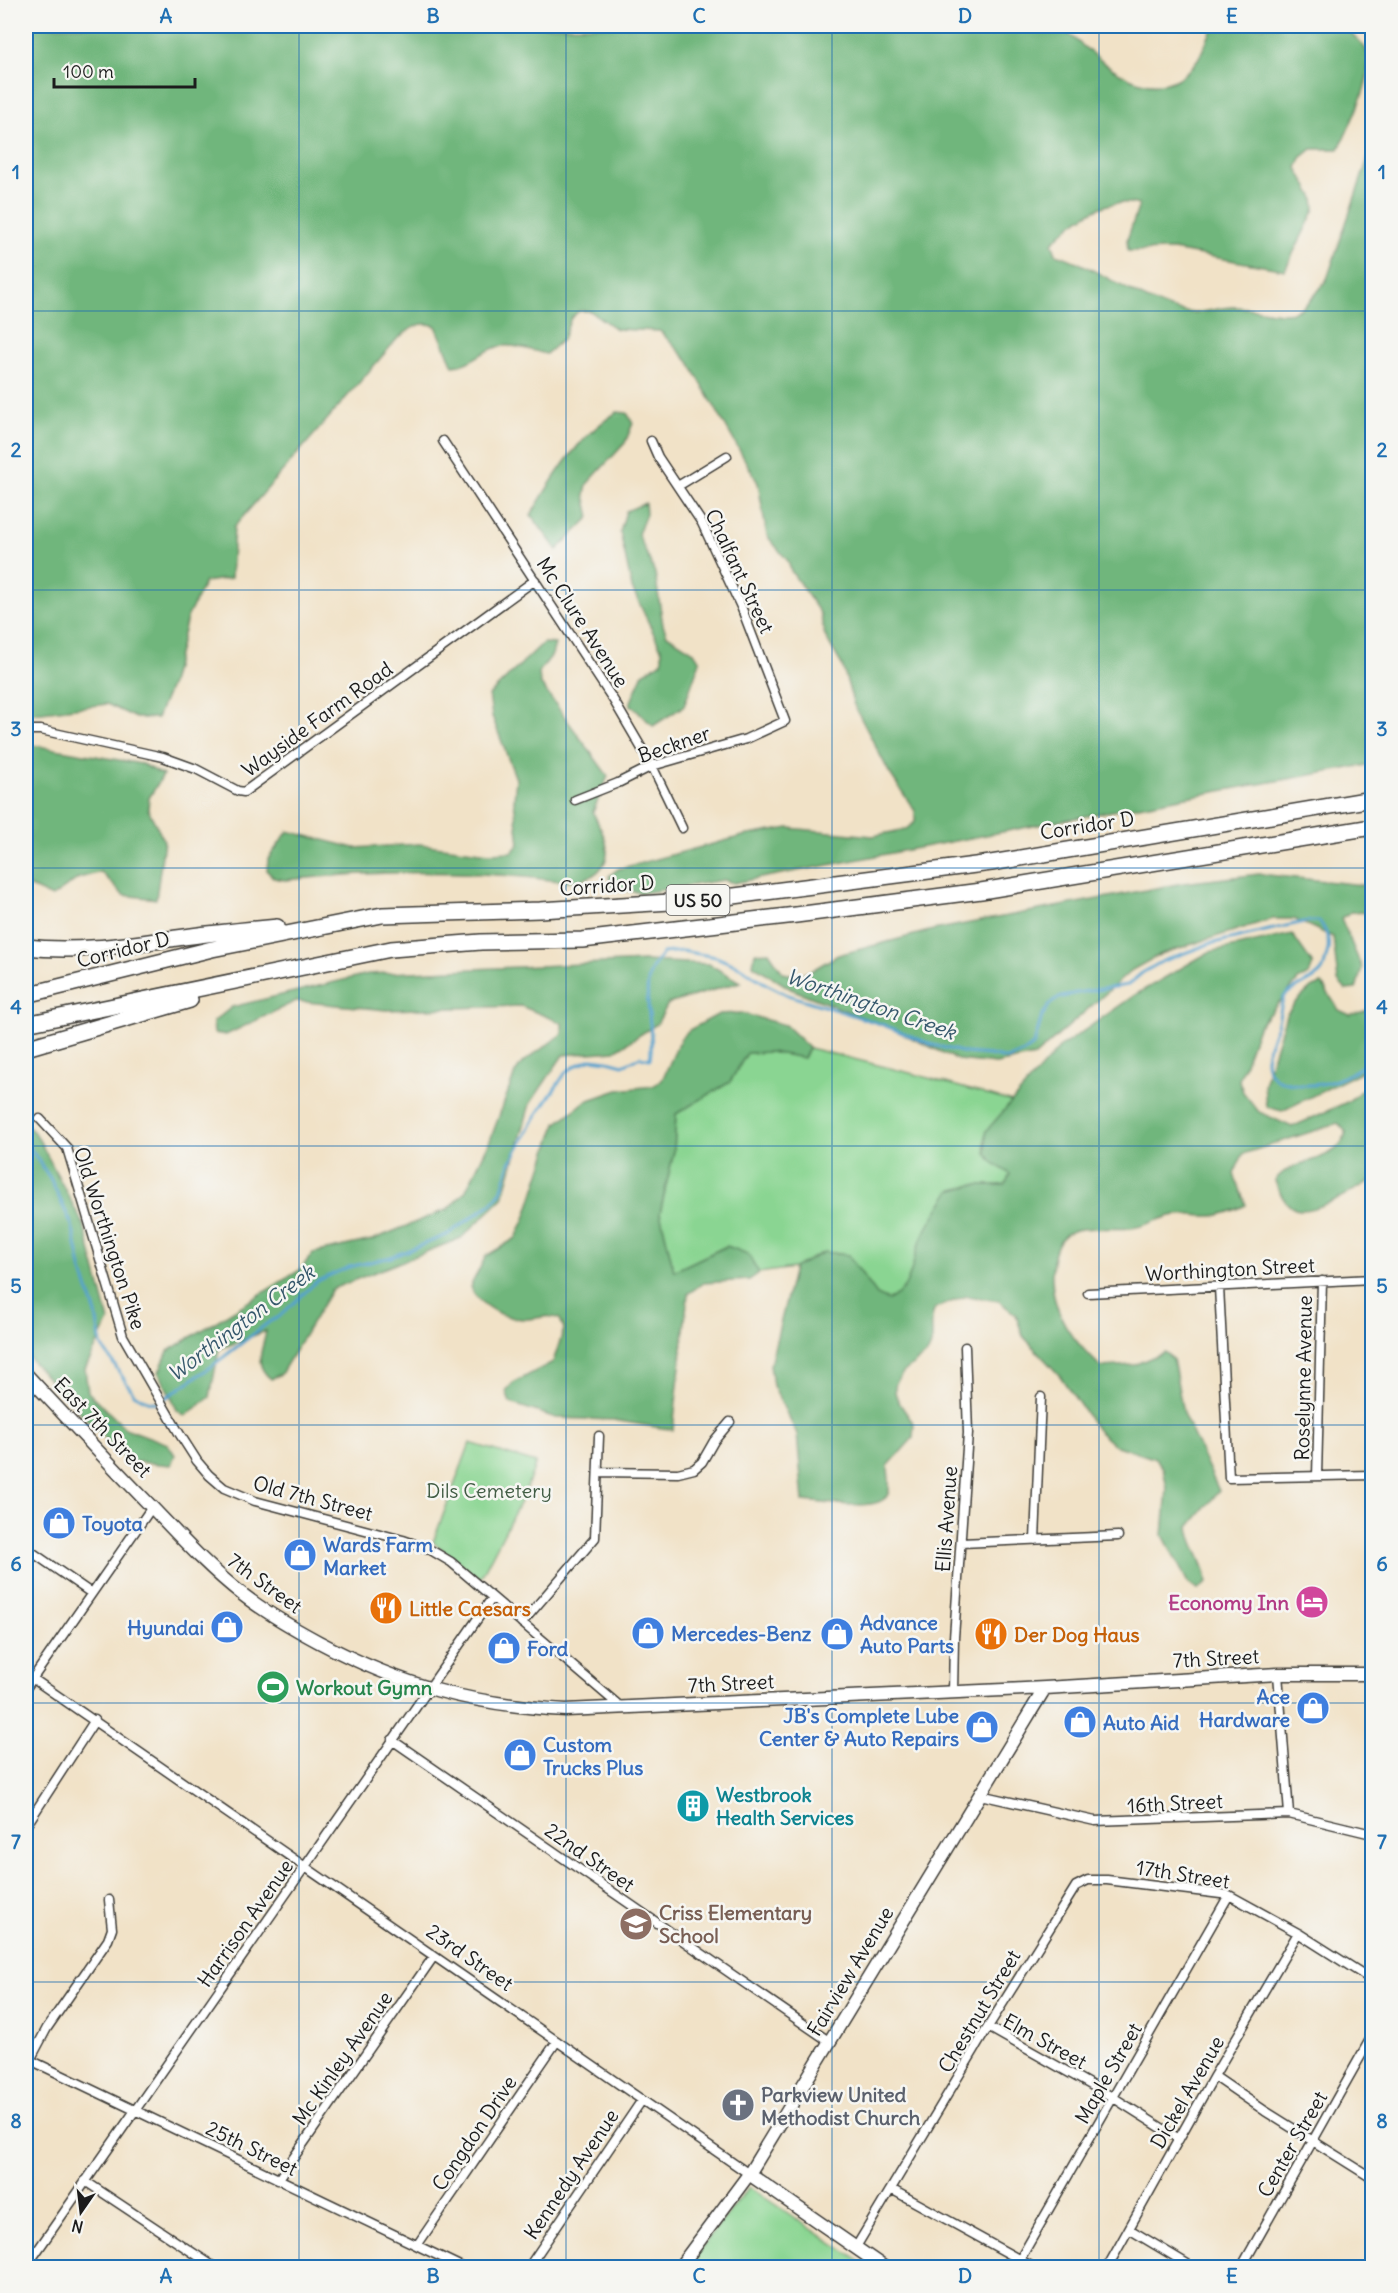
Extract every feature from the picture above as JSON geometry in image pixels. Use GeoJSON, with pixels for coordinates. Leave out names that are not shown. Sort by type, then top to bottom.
{"type":"FeatureCollection","features":[{"type":"Feature","properties":{"kind":"highway","name":"Corridor D"},"geometry":{"type":"LineString","coordinates":[[26,995],[212,949],[382,915],[540,910],[703,900],[991,862],[1372,799]]}},
{"type":"Feature","properties":{"kind":"highway","name":"US 50"},"geometry":{"type":"LineString","coordinates":[[26,1024],[391,949],[481,942],[582,940],[981,891],[1372,826]]}},
{"type":"Feature","properties":{"kind":"highway"},"geometry":{"type":"LineString","coordinates":[[26,946],[62,949],[118,947],[382,915]]}},
{"type":"Feature","properties":{"kind":"highway"},"geometry":{"type":"LineString","coordinates":[[26,1048],[149,1014],[262,977]]}},
{"type":"Feature","properties":{"kind":"main road","name":"East 7th Street"},"geometry":{"type":"LineString","coordinates":[[26,1374],[152,1507]]}},
{"type":"Feature","properties":{"kind":"main road","name":"7th Street"},"geometry":{"type":"LineString","coordinates":[[152,1507],[210,1567],[244,1596],[297,1630],[348,1658],[387,1675],[427,1689],[478,1700],[566,1710],[953,1693],[1278,1674],[1372,1674]]}},
{"type":"Feature","properties":{"kind":"main road","name":"Fairview Avenue"},"geometry":{"type":"LineString","coordinates":[[679,2268],[749,2174],[1046,1688]]}},
{"type":"Feature","properties":{"kind":"main road","name":"23rd Street"},"geometry":{"type":"LineString","coordinates":[[749,2174],[885,2268]]}},
{"type":"Feature","properties":{"kind":"street","name":"Mc Clure Avenue"},"geometry":{"type":"LineString","coordinates":[[443,441],[614,701],[651,766],[682,828]]}},
{"type":"Feature","properties":{"kind":"street","name":"Chalfant Street"},"geometry":{"type":"LineString","coordinates":[[651,441],[658,457],[702,523],[742,609],[785,721]]}},
{"type":"Feature","properties":{"kind":"street"},"geometry":{"type":"LineString","coordinates":[[678,486],[727,456]]}},
{"type":"Feature","properties":{"kind":"street","name":"Wayside Farm Road"},"geometry":{"type":"LineString","coordinates":[[26,729],[41,730],[163,757],[196,769],[230,788],[244,792],[535,580]]}},
{"type":"Feature","properties":{"kind":"street","name":"Beckner"},"geometry":{"type":"LineString","coordinates":[[575,800],[618,783],[651,766],[746,739],[785,721]]}},
{"type":"Feature","properties":{"kind":"street","name":"Old Worthington Pike"},"geometry":{"type":"LineString","coordinates":[[40,1119],[67,1148],[123,1336],[197,1461],[224,1488]]}},
{"type":"Feature","properties":{"kind":"street","name":"Worthington Street"},"geometry":{"type":"LineString","coordinates":[[1088,1293],[1372,1279]]}},
{"type":"Feature","properties":{"kind":"street","name":"Roselynne Avenue"},"geometry":{"type":"LineString","coordinates":[[1317,1476],[1322,1281]]}},
{"type":"Feature","properties":{"kind":"street"},"geometry":{"type":"LineString","coordinates":[[1219,1287],[1229,1478],[1372,1475]]}},
{"type":"Feature","properties":{"kind":"street","name":"Ellis Avenue"},"geometry":{"type":"LineString","coordinates":[[953,1693],[968,1433],[965,1347]]}},
{"type":"Feature","properties":{"kind":"street"},"geometry":{"type":"LineString","coordinates":[[1035,1540],[1041,1397]]}},
{"type":"Feature","properties":{"kind":"street"},"geometry":{"type":"LineString","coordinates":[[598,1472],[678,1473],[694,1469],[702,1462],[718,1436],[730,1422]]}},
{"type":"Feature","properties":{"kind":"street"},"geometry":{"type":"LineString","coordinates":[[522,1623],[596,1538],[599,1436]]}},
{"type":"Feature","properties":{"kind":"street","name":"Old 7th Street"},"geometry":{"type":"LineString","coordinates":[[224,1488],[255,1501],[429,1549],[451,1562],[622,1708]]}},
{"type":"Feature","properties":{"kind":"street"},"geometry":{"type":"LineString","coordinates":[[26,1688],[152,1507]]}},
{"type":"Feature","properties":{"kind":"street"},"geometry":{"type":"LineString","coordinates":[[961,1543],[1118,1536]]}},
{"type":"Feature","properties":{"kind":"street"},"geometry":{"type":"LineString","coordinates":[[26,1548],[92,1593]]}},
{"type":"Feature","properties":{"kind":"street","name":"Harrison Avenue"},"geometry":{"type":"LineString","coordinates":[[26,2267],[492,1598]]}},
{"type":"Feature","properties":{"kind":"street"},"geometry":{"type":"LineString","coordinates":[[1278,1674],[1289,1814]]}},
{"type":"Feature","properties":{"kind":"street","name":"23rd Street"},"geometry":{"type":"LineString","coordinates":[[32,1678],[749,2174]]}},
{"type":"Feature","properties":{"kind":"street"},"geometry":{"type":"LineString","coordinates":[[26,1826],[95,1720]]}},
{"type":"Feature","properties":{"kind":"street","name":"22nd Street"},"geometry":{"type":"LineString","coordinates":[[392,1740],[830,2042]]}},
{"type":"Feature","properties":{"kind":"street","name":"16th Street"},"geometry":{"type":"LineString","coordinates":[[980,1795],[1095,1821],[1289,1814],[1372,1834]]}},
{"type":"Feature","properties":{"kind":"street","name":"17th Street"},"geometry":{"type":"LineString","coordinates":[[1076,1886],[1088,1880],[1149,1884],[1229,1895],[1298,1933],[1372,1980]]}},
{"type":"Feature","properties":{"kind":"street","name":"Chestnut Street"},"geometry":{"type":"LineString","coordinates":[[856,2247],[1076,1886]]}},
{"type":"Feature","properties":{"kind":"street","name":"Maple Street"},"geometry":{"type":"LineString","coordinates":[[1017,2264],[1229,1895]]}},
{"type":"Feature","properties":{"kind":"street"},"geometry":{"type":"LineString","coordinates":[[28,2059],[108,1940],[112,1929],[110,1900]]}},
{"type":"Feature","properties":{"kind":"street","name":"Dickel Avenue"},"geometry":{"type":"LineString","coordinates":[[1107,2268],[1214,2076],[1298,1933]]}},
{"type":"Feature","properties":{"kind":"street","name":"Mc Kinley Avenue"},"geometry":{"type":"LineString","coordinates":[[278,2180],[434,1956]]}},
{"type":"Feature","properties":{"kind":"street","name":"Elm Street"},"geometry":{"type":"LineString","coordinates":[[988,2027],[1114,2098],[1179,2139]]}},
{"type":"Feature","properties":{"kind":"street","name":"Center Street"},"geometry":{"type":"LineString","coordinates":[[1241,2268],[1372,2036]]}},
{"type":"Feature","properties":{"kind":"street","name":"Congdon Drive"},"geometry":{"type":"LineString","coordinates":[[418,2244],[557,2041]]}},
{"type":"Feature","properties":{"kind":"street","name":"25th Street"},"geometry":{"type":"LineString","coordinates":[[28,2059],[464,2268]]}},
{"type":"Feature","properties":{"kind":"street"},"geometry":{"type":"LineString","coordinates":[[1214,2076],[1312,2142],[1372,2178]]}},
{"type":"Feature","properties":{"kind":"street","name":"Kennedy Avenue"},"geometry":{"type":"LineString","coordinates":[[528,2268],[642,2100]]}},
{"type":"Feature","properties":{"kind":"street"},"geometry":{"type":"LineString","coordinates":[[85,2181],[216,2268]]}},
{"type":"Feature","properties":{"kind":"street"},"geometry":{"type":"LineString","coordinates":[[891,2189],[957,2224],[1017,2264],[1035,2268]]}},
{"type":"Feature","properties":{"kind":"street"},"geometry":{"type":"LineString","coordinates":[[1129,2229],[1194,2268]]}},
{"type":"Feature","properties":{"kind":"green space"},"geometry":{"type":"Polygon","coordinates":[[[26,26],[1059,26],[1108,66],[1127,77],[1145,83],[1163,84],[1181,76],[1198,59],[1214,26],[1341,26],[1365,48],[1368,58],[1366,84],[1339,149],[1312,149],[1301,158],[1297,168],[1314,198],[1315,209],[1285,270],[1173,250],[1128,251],[1127,240],[1139,205],[1126,203],[1114,203],[1091,212],[1080,218],[1052,243],[1056,254],[1089,268],[1152,302],[1169,308],[1192,313],[1230,307],[1278,313],[1296,311],[1315,295],[1327,279],[1372,147],[1372,764],[734,883],[724,880],[642,893],[611,888],[609,876],[618,869],[743,836],[789,828],[873,836],[906,829],[915,822],[915,811],[889,772],[854,705],[842,665],[825,636],[820,613],[791,571],[788,561],[767,536],[758,483],[689,362],[660,331],[616,329],[590,311],[579,311],[571,318],[563,339],[546,354],[518,347],[502,346],[489,350],[466,363],[453,366],[436,326],[419,325],[406,332],[397,339],[234,527],[231,578],[205,582],[187,618],[171,684],[157,718],[136,718],[107,704],[26,714],[26,26]]]}},
{"type":"Feature","properties":{"kind":"green space"},"geometry":{"type":"Polygon","coordinates":[[[617,412],[627,413],[633,423],[625,443],[587,484],[585,495],[590,517],[557,550],[531,515],[578,445],[617,412]]]}},
{"type":"Feature","properties":{"kind":"green space"},"geometry":{"type":"Polygon","coordinates":[[[645,503],[646,514],[638,534],[655,573],[663,625],[667,635],[694,652],[700,661],[684,706],[653,726],[630,704],[643,673],[662,662],[662,651],[632,588],[620,532],[626,511],[645,503]]]}},
{"type":"Feature","properties":{"kind":"green space"},"geometry":{"type":"Polygon","coordinates":[[[543,643],[555,644],[552,655],[539,672],[540,683],[608,776],[593,812],[607,846],[606,860],[598,872],[579,880],[564,881],[518,876],[418,872],[285,880],[274,878],[267,871],[268,859],[288,831],[355,848],[419,844],[489,853],[512,852],[519,844],[514,801],[516,779],[492,716],[489,695],[543,643]]]}},
{"type":"Feature","properties":{"kind":"green space"},"geometry":{"type":"Polygon","coordinates":[[[26,744],[142,764],[163,775],[149,798],[148,809],[164,841],[156,899],[123,895],[101,872],[79,878],[52,897],[26,885],[26,744]]]}},
{"type":"Feature","properties":{"kind":"green space"},"geometry":{"type":"Polygon","coordinates":[[[1259,874],[1372,886],[1372,913],[1351,912],[1341,918],[1362,968],[1356,989],[1346,990],[1338,981],[1333,937],[1294,919],[1272,919],[1161,954],[1132,970],[1035,1056],[996,1064],[958,1060],[897,1031],[791,989],[753,965],[755,953],[769,952],[783,973],[794,975],[809,972],[838,955],[933,930],[1183,883],[1259,874]]]}},
{"type":"Feature","properties":{"kind":"green space"},"geometry":{"type":"Polygon","coordinates":[[[1292,934],[1313,964],[1309,975],[1298,980],[1258,1027],[1239,1080],[1243,1092],[1259,1112],[1292,1127],[1347,1102],[1372,1082],[1372,1180],[1333,1201],[1310,1209],[1293,1208],[1282,1196],[1275,1181],[1282,1173],[1334,1150],[1341,1143],[1346,1132],[1338,1123],[1243,1154],[1234,1174],[1246,1205],[1242,1207],[1212,1216],[1182,1214],[1171,1216],[1136,1227],[1076,1230],[1067,1234],[1059,1242],[1054,1254],[1052,1273],[1055,1302],[1073,1336],[1101,1367],[1134,1365],[1164,1352],[1173,1359],[1183,1413],[1219,1491],[1189,1527],[1207,1583],[1197,1590],[1188,1583],[1163,1535],[1167,1489],[1163,1468],[1156,1459],[1114,1445],[1097,1430],[1060,1376],[1023,1336],[1016,1315],[999,1301],[967,1296],[935,1308],[932,1319],[931,1347],[924,1357],[904,1372],[895,1386],[895,1392],[902,1407],[914,1424],[913,1438],[888,1466],[889,1491],[883,1500],[863,1505],[803,1501],[797,1434],[773,1386],[770,1365],[794,1268],[824,1252],[848,1255],[877,1295],[888,1300],[896,1296],[906,1284],[929,1224],[950,1191],[972,1185],[1005,1185],[1010,1174],[992,1162],[986,1153],[986,1131],[1059,1048],[1135,995],[1209,952],[1292,934]]]}},
{"type":"Feature","properties":{"kind":"green space"},"geometry":{"type":"Polygon","coordinates":[[[645,961],[709,964],[740,982],[668,1004],[657,1024],[615,1051],[563,1055],[530,1104],[503,1198],[461,1238],[332,1289],[281,1374],[271,1379],[260,1362],[266,1331],[219,1349],[210,1397],[185,1416],[177,1410],[159,1372],[168,1351],[300,1270],[313,1253],[372,1240],[448,1209],[465,1192],[489,1143],[515,1073],[522,1063],[562,1034],[562,1023],[521,1006],[386,1010],[296,1001],[226,1035],[214,1033],[213,1022],[232,1007],[368,974],[645,961]]]}},
{"type":"Feature","properties":{"kind":"green space"},"geometry":{"type":"Polygon","coordinates":[[[1322,984],[1339,1010],[1350,1015],[1372,1009],[1372,1057],[1365,1070],[1282,1111],[1266,1107],[1264,1084],[1286,1015],[1311,988],[1322,984]]]}},
{"type":"Feature","properties":{"kind":"green space"},"geometry":{"type":"Polygon","coordinates":[[[741,1013],[785,1025],[809,1048],[804,1058],[770,1052],[747,1053],[730,1082],[676,1114],[674,1151],[660,1213],[674,1271],[727,1246],[748,1254],[759,1273],[749,1280],[703,1283],[688,1294],[673,1430],[613,1420],[556,1418],[510,1403],[506,1391],[513,1383],[553,1362],[564,1329],[560,1319],[556,1318],[520,1319],[502,1315],[480,1301],[470,1287],[486,1256],[516,1238],[526,1216],[556,1124],[586,1101],[618,1090],[653,1086],[662,1080],[681,1038],[689,1030],[719,1014],[741,1013]]]}},
{"type":"Feature","properties":{"kind":"green space"},"geometry":{"type":"Polygon","coordinates":[[[809,1048],[918,1075],[1012,1102],[988,1131],[985,1140],[985,1148],[989,1156],[1010,1174],[1005,1185],[972,1185],[919,1244],[911,1277],[898,1295],[888,1300],[877,1295],[848,1255],[824,1252],[794,1268],[759,1273],[748,1254],[726,1246],[674,1271],[660,1213],[674,1151],[676,1114],[730,1082],[747,1053],[770,1052],[804,1058],[809,1048]]]}},
{"type":"Feature","properties":{"kind":"green space"},"geometry":{"type":"Polygon","coordinates":[[[26,1125],[36,1134],[84,1226],[109,1321],[85,1369],[88,1392],[125,1428],[168,1444],[175,1455],[171,1465],[126,1461],[26,1355],[26,1125]]]}},
{"type":"Feature","properties":{"kind":"green space","name":"Dils Cemetery"},"geometry":{"type":"Polygon","coordinates":[[[470,1443],[536,1463],[524,1494],[480,1579],[433,1542],[470,1443]]]}},
{"type":"Feature","properties":{"kind":"green space"},"geometry":{"type":"Polygon","coordinates":[[[749,2187],[868,2267],[685,2268],[749,2187]]]}},
{"type":"Feature","properties":{"kind":"waterway","name":"Worthington Creek"},"geometry":{"type":"LineString","coordinates":[[26,1142],[50,1178],[72,1225],[82,1272],[96,1314],[101,1345],[134,1394],[147,1401],[158,1403],[279,1317],[317,1281],[349,1267],[391,1257],[447,1235],[492,1203],[501,1192],[510,1163],[535,1118],[566,1072],[592,1059],[623,1065],[640,1057],[650,1059],[651,1037],[647,989],[653,967],[663,953],[682,951],[716,957],[740,967],[788,995],[881,1024],[933,1045],[1007,1059],[1024,1052],[1034,1044],[1042,1016],[1050,1004],[1059,998],[1128,985],[1142,973],[1163,961],[1209,944],[1308,921],[1319,921],[1328,940],[1323,968],[1313,979],[1284,997],[1267,1050],[1267,1067],[1277,1079],[1294,1084],[1312,1085],[1341,1078],[1372,1059]]}},
{"type":"Feature","properties":{"kind":"place","name":"Toyota"},"geometry":{"type":"Point","coordinates":[59,1523]}},
{"type":"Feature","properties":{"kind":"place","name":"Wards Farm Market"},"geometry":{"type":"Point","coordinates":[300,1555]}},
{"type":"Feature","properties":{"kind":"place","name":"Economy Inn"},"geometry":{"type":"Point","coordinates":[1312,1602]}},
{"type":"Feature","properties":{"kind":"place","name":"Little Caesars"},"geometry":{"type":"Point","coordinates":[386,1608]}},
{"type":"Feature","properties":{"kind":"place","name":"Hyundai"},"geometry":{"type":"Point","coordinates":[227,1627]}},
{"type":"Feature","properties":{"kind":"place","name":"Mercedes-Benz"},"geometry":{"type":"Point","coordinates":[648,1633]}},
{"type":"Feature","properties":{"kind":"place","name":"Advance Auto Parts"},"geometry":{"type":"Point","coordinates":[837,1634]}},
{"type":"Feature","properties":{"kind":"place","name":"Der Dog Haus"},"geometry":{"type":"Point","coordinates":[991,1634]}},
{"type":"Feature","properties":{"kind":"place","name":"Ford"},"geometry":{"type":"Point","coordinates":[504,1648]}},
{"type":"Feature","properties":{"kind":"place","name":"Workout Gymn"},"geometry":{"type":"Point","coordinates":[273,1687]}},
{"type":"Feature","properties":{"kind":"place","name":"Ace Hardware"},"geometry":{"type":"Point","coordinates":[1313,1708]}},
{"type":"Feature","properties":{"kind":"place","name":"Auto Aid"},"geometry":{"type":"Point","coordinates":[1080,1722]}},
{"type":"Feature","properties":{"kind":"place","name":"JB's Complete Lube Center & Auto Repairs"},"geometry":{"type":"Point","coordinates":[982,1727]}},
{"type":"Feature","properties":{"kind":"place","name":"Custom Trucks Plus"},"geometry":{"type":"Point","coordinates":[520,1755]}},
{"type":"Feature","properties":{"kind":"place","name":"Westbrook Health Services"},"geometry":{"type":"Point","coordinates":[693,1806]}},
{"type":"Feature","properties":{"kind":"place","name":"Criss Elementary School"},"geometry":{"type":"Point","coordinates":[636,1924]}},
{"type":"Feature","properties":{"kind":"place","name":"Parkview United Methodist Church"},"geometry":{"type":"Point","coordinates":[738,2105]}}]}
